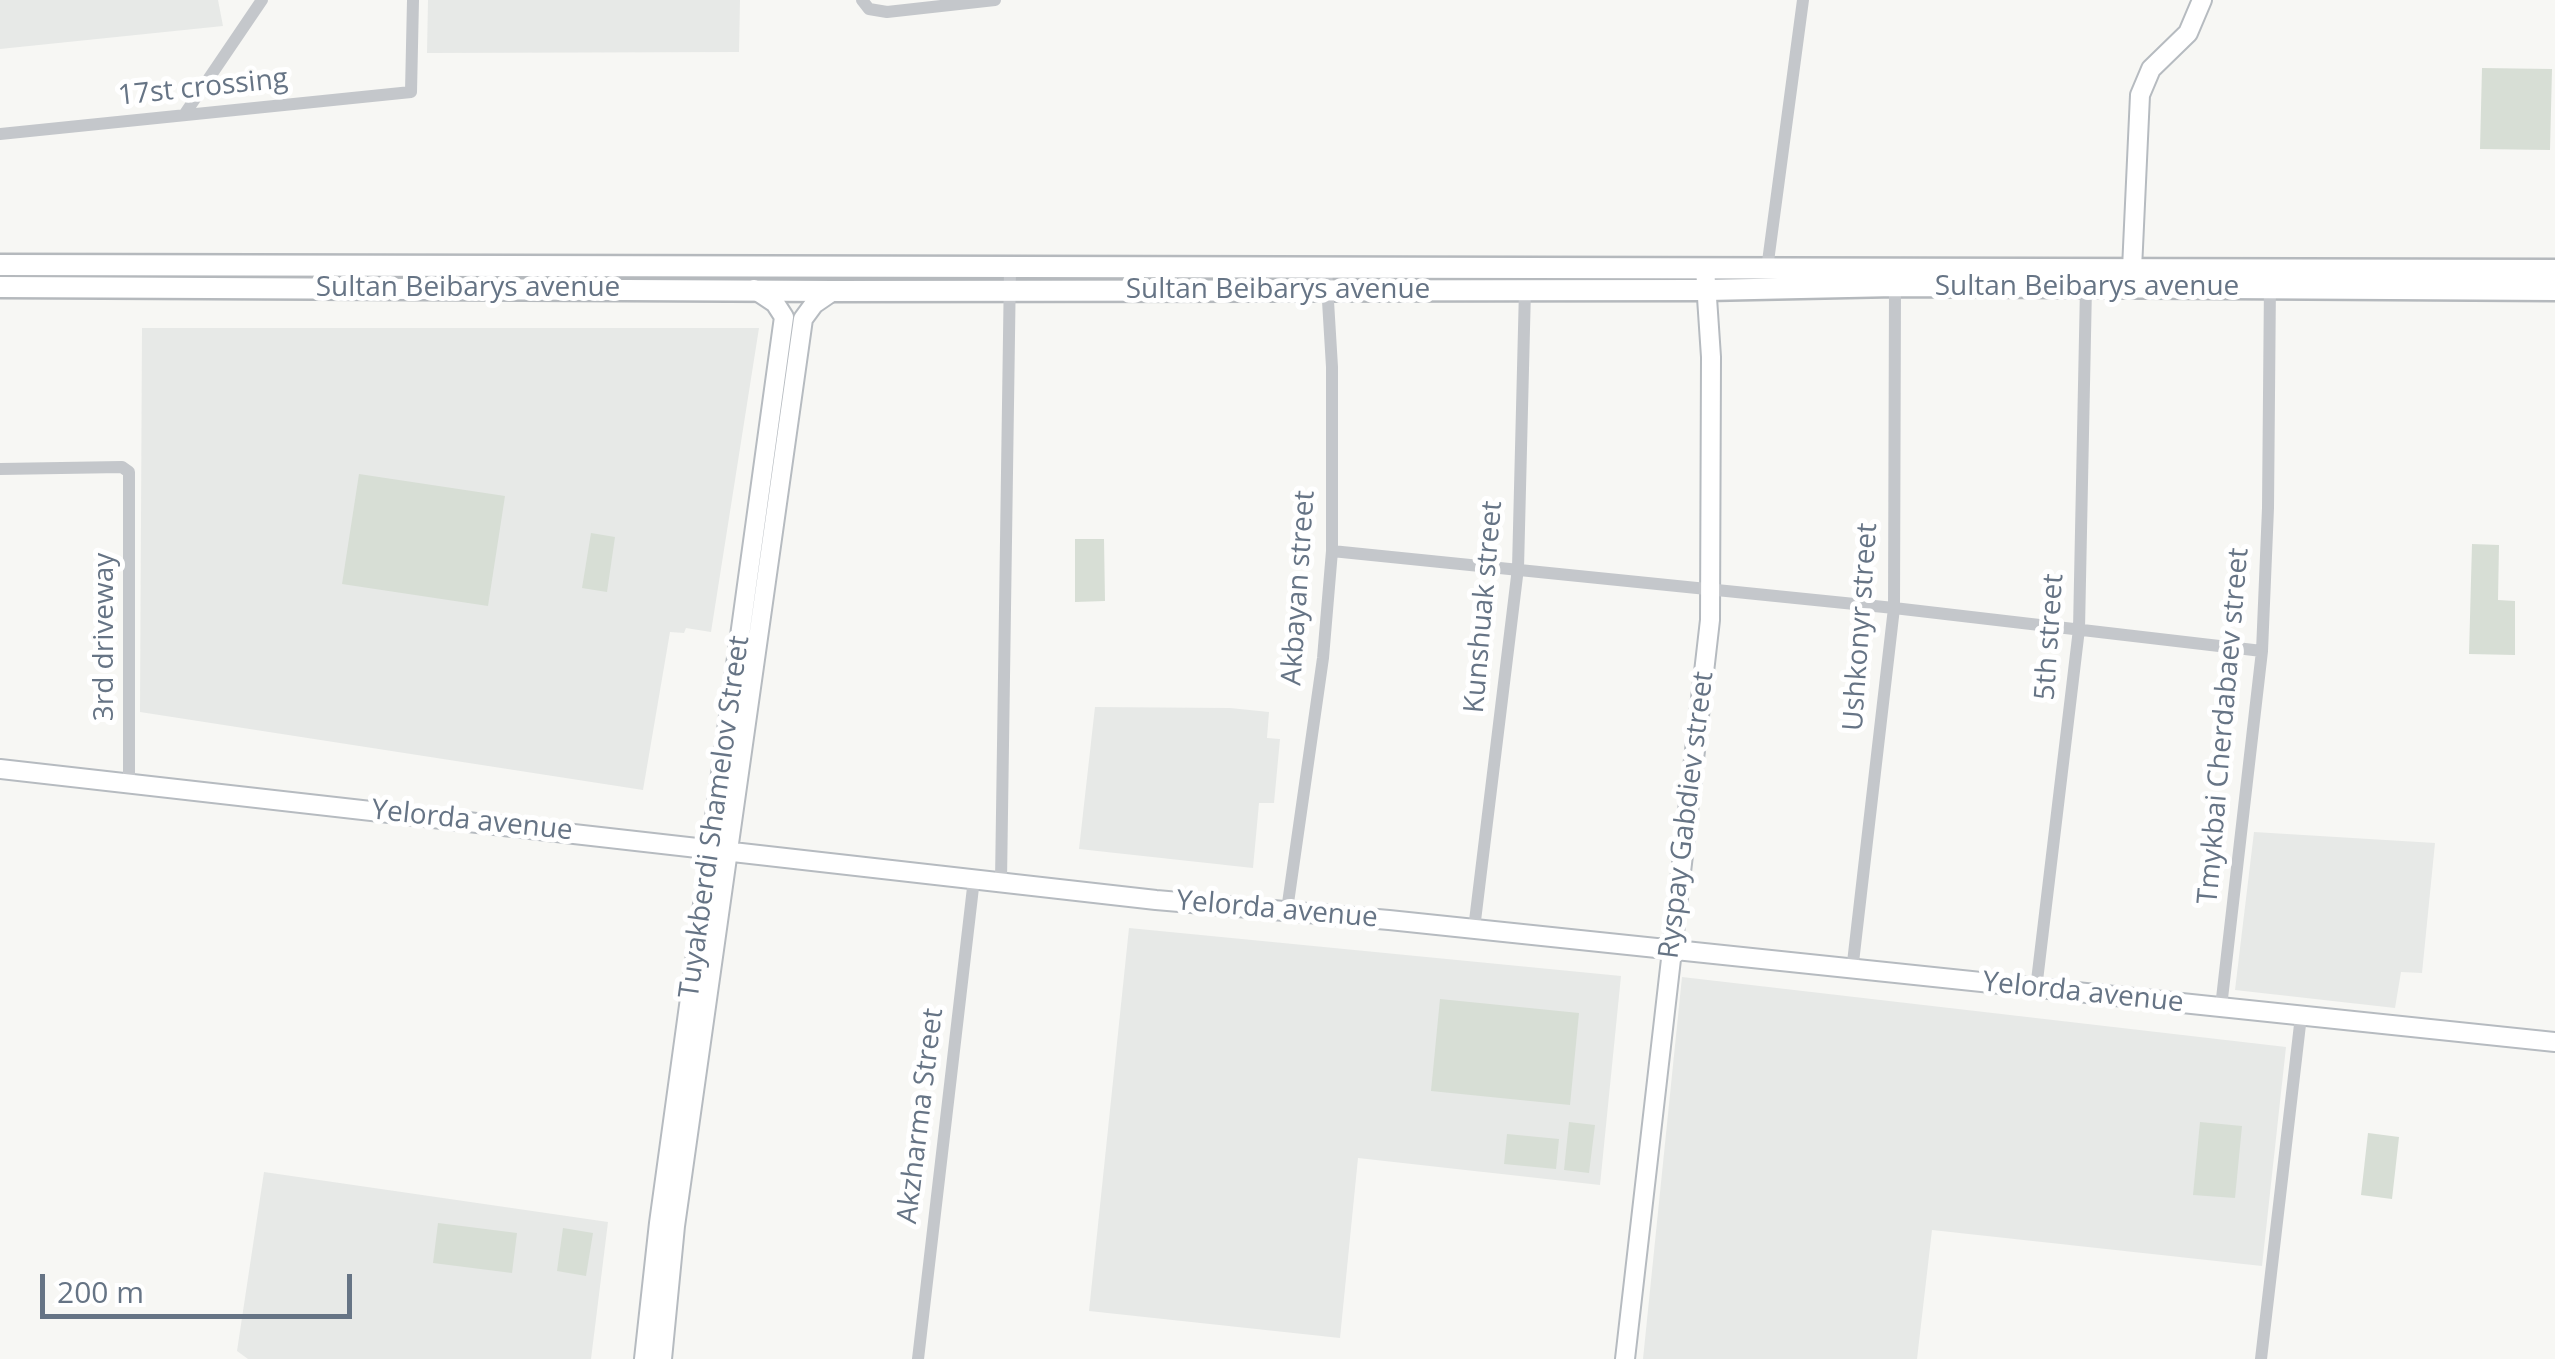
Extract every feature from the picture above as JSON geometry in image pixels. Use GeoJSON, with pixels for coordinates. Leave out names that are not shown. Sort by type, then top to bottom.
{"type":"FeatureCollection","features":[{"type":"Feature","properties":{"kind":"main road","name":"Sultan Beibarys avenue"},"geometry":{"type":"LineString","coordinates":[[0,265],[1326,268],[1895,286],[2086,287],[2555,270]]}},
{"type":"Feature","properties":{"kind":"main road","name":"Sultan Beibarys avenue"},"geometry":{"type":"LineString","coordinates":[[0,287],[1525,289],[1706,279],[1767,269],[2132,270],[2555,290]]}},
{"type":"Feature","properties":{"kind":"street"},"geometry":{"type":"LineString","coordinates":[[184,115],[262,0]]}},
{"type":"Feature","properties":{"kind":"street","name":"17st crossing"},"geometry":{"type":"LineString","coordinates":[[0,134],[411,92],[412,0]]}},
{"type":"Feature","properties":{"kind":"street"},"geometry":{"type":"LineString","coordinates":[[866,4],[887,12],[995,0]]}},
{"type":"Feature","properties":{"kind":"street"},"geometry":{"type":"LineString","coordinates":[[1767,269],[1803,0]]}},
{"type":"Feature","properties":{"kind":"street"},"geometry":{"type":"LineString","coordinates":[[2132,270],[2140,95],[2150,69],[2188,33],[2202,0]]}},
{"type":"Feature","properties":{"kind":"street"},"geometry":{"type":"LineString","coordinates":[[1001,881],[1010,268]]}},
{"type":"Feature","properties":{"kind":"street","name":"Akbayan street"},"geometry":{"type":"LineString","coordinates":[[1287,910],[1323,658],[1332,550],[1332,368],[1326,268]]}},
{"type":"Feature","properties":{"kind":"street","name":"Tmykbai Cherdabaev street"},"geometry":{"type":"LineString","coordinates":[[2220,1007],[2262,651],[2270,278]]}},
{"type":"Feature","properties":{"kind":"street","name":"Ryspay Gabdiev street"},"geometry":{"type":"LineString","coordinates":[[1625,1359],[1710,620],[1711,357],[1706,279]]}},
{"type":"Feature","properties":{"kind":"street","name":"Ushkonyr street"},"geometry":{"type":"LineString","coordinates":[[1852,970],[1894,608],[1895,286]]}},
{"type":"Feature","properties":{"kind":"street","name":"5th street"},"geometry":{"type":"LineString","coordinates":[[2036,989],[2079,629],[2086,287]]}},
{"type":"Feature","properties":{"kind":"street","name":"Kunshuak street"},"geometry":{"type":"LineString","coordinates":[[1474,929],[1518,568],[1525,289]]}},
{"type":"Feature","properties":{"kind":"street","name":"Tuyakberdi Shamelov Street"},"geometry":{"type":"LineString","coordinates":[[662,1359],[784,317],[776,304],[754,290]]}},
{"type":"Feature","properties":{"kind":"street","name":"Tuyakberdi Shamelov Street"},"geometry":{"type":"LineString","coordinates":[[644,1359],[659,1223],[803,318],[814,304],[833,291]]}},
{"type":"Feature","properties":{"kind":"street","name":"3rd driveway"},"geometry":{"type":"LineString","coordinates":[[0,468],[122,466],[129,472],[129,785]]}},
{"type":"Feature","properties":{"kind":"street"},"geometry":{"type":"LineString","coordinates":[[1332,550],[1894,608],[2262,651]]}},
{"type":"Feature","properties":{"kind":"street","name":"Yelorda avenue"},"geometry":{"type":"LineString","coordinates":[[0,769],[1156,900],[1287,910],[2555,1042]]}},
{"type":"Feature","properties":{"kind":"street","name":"Akzharma Street"},"geometry":{"type":"LineString","coordinates":[[918,1359],[974,879]]}},
{"type":"Feature","properties":{"kind":"street"},"geometry":{"type":"LineString","coordinates":[[2260,1359],[2301,1016]]}},
{"type":"Feature","properties":{"kind":"shaded area"},"geometry":{"type":"Polygon","coordinates":[[[0,0],[218,0],[223,26],[0,49],[0,0]]]}},
{"type":"Feature","properties":{"kind":"shaded area"},"geometry":{"type":"Polygon","coordinates":[[[428,0],[740,0],[739,52],[427,53],[428,0]]]}},
{"type":"Feature","properties":{"kind":"shaded area"},"geometry":{"type":"Polygon","coordinates":[[[2482,68],[2552,69],[2550,150],[2480,149],[2482,68]]]}},
{"type":"Feature","properties":{"kind":"shaded area"},"geometry":{"type":"Polygon","coordinates":[[[142,328],[759,328],[711,632],[686,628],[684,633],[670,632],[643,790],[140,712],[142,328]]]}},
{"type":"Feature","properties":{"kind":"shaded area"},"geometry":{"type":"Polygon","coordinates":[[[359,474],[505,496],[488,606],[342,584],[359,474]]]}},
{"type":"Feature","properties":{"kind":"shaded area"},"geometry":{"type":"Polygon","coordinates":[[[591,533],[615,537],[607,592],[582,588],[591,533]]]}},
{"type":"Feature","properties":{"kind":"shaded area"},"geometry":{"type":"Polygon","coordinates":[[[1075,539],[1104,539],[1105,601],[1075,602],[1075,539]]]}},
{"type":"Feature","properties":{"kind":"shaded area"},"geometry":{"type":"Polygon","coordinates":[[[2472,544],[2499,545],[2498,600],[2515,601],[2515,655],[2469,654],[2472,544]]]}},
{"type":"Feature","properties":{"kind":"shaded area"},"geometry":{"type":"Polygon","coordinates":[[[1095,707],[1269,712],[1267,738],[1280,739],[1274,803],[1259,803],[1253,868],[1079,849],[1095,707]]]}},
{"type":"Feature","properties":{"kind":"shaded area"},"geometry":{"type":"Polygon","coordinates":[[[2254,832],[2435,843],[2422,973],[2401,972],[2395,1008],[2235,990],[2254,832]]]}},
{"type":"Feature","properties":{"kind":"shaded area"},"geometry":{"type":"Polygon","coordinates":[[[1129,928],[1621,976],[1600,1185],[1358,1158],[1340,1338],[1089,1311],[1129,928]]]}},
{"type":"Feature","properties":{"kind":"shaded area"},"geometry":{"type":"Polygon","coordinates":[[[1682,977],[2286,1047],[2262,1266],[1932,1230],[1917,1359],[1643,1359],[1682,977]]]}},
{"type":"Feature","properties":{"kind":"shaded area"},"geometry":{"type":"Polygon","coordinates":[[[1440,999],[1579,1013],[1570,1105],[1431,1091],[1440,999]]]}},
{"type":"Feature","properties":{"kind":"shaded area"},"geometry":{"type":"Polygon","coordinates":[[[1569,1122],[1595,1125],[1589,1173],[1564,1170],[1569,1122]]]}},
{"type":"Feature","properties":{"kind":"shaded area"},"geometry":{"type":"Polygon","coordinates":[[[2200,1122],[2242,1126],[2235,1198],[2193,1195],[2200,1122]]]}},
{"type":"Feature","properties":{"kind":"shaded area"},"geometry":{"type":"Polygon","coordinates":[[[2368,1133],[2399,1137],[2392,1199],[2361,1195],[2368,1133]]]}},
{"type":"Feature","properties":{"kind":"shaded area"},"geometry":{"type":"Polygon","coordinates":[[[1507,1134],[1559,1139],[1556,1169],[1504,1164],[1507,1134]]]}},
{"type":"Feature","properties":{"kind":"shaded area"},"geometry":{"type":"Polygon","coordinates":[[[264,1172],[608,1222],[591,1359],[248,1359],[237,1351],[264,1172]]]}},
{"type":"Feature","properties":{"kind":"shaded area"},"geometry":{"type":"Polygon","coordinates":[[[438,1223],[517,1233],[512,1273],[433,1263],[438,1223]]]}},
{"type":"Feature","properties":{"kind":"shaded area"},"geometry":{"type":"Polygon","coordinates":[[[563,1228],[593,1233],[586,1276],[557,1271],[563,1228]]]}}]}
